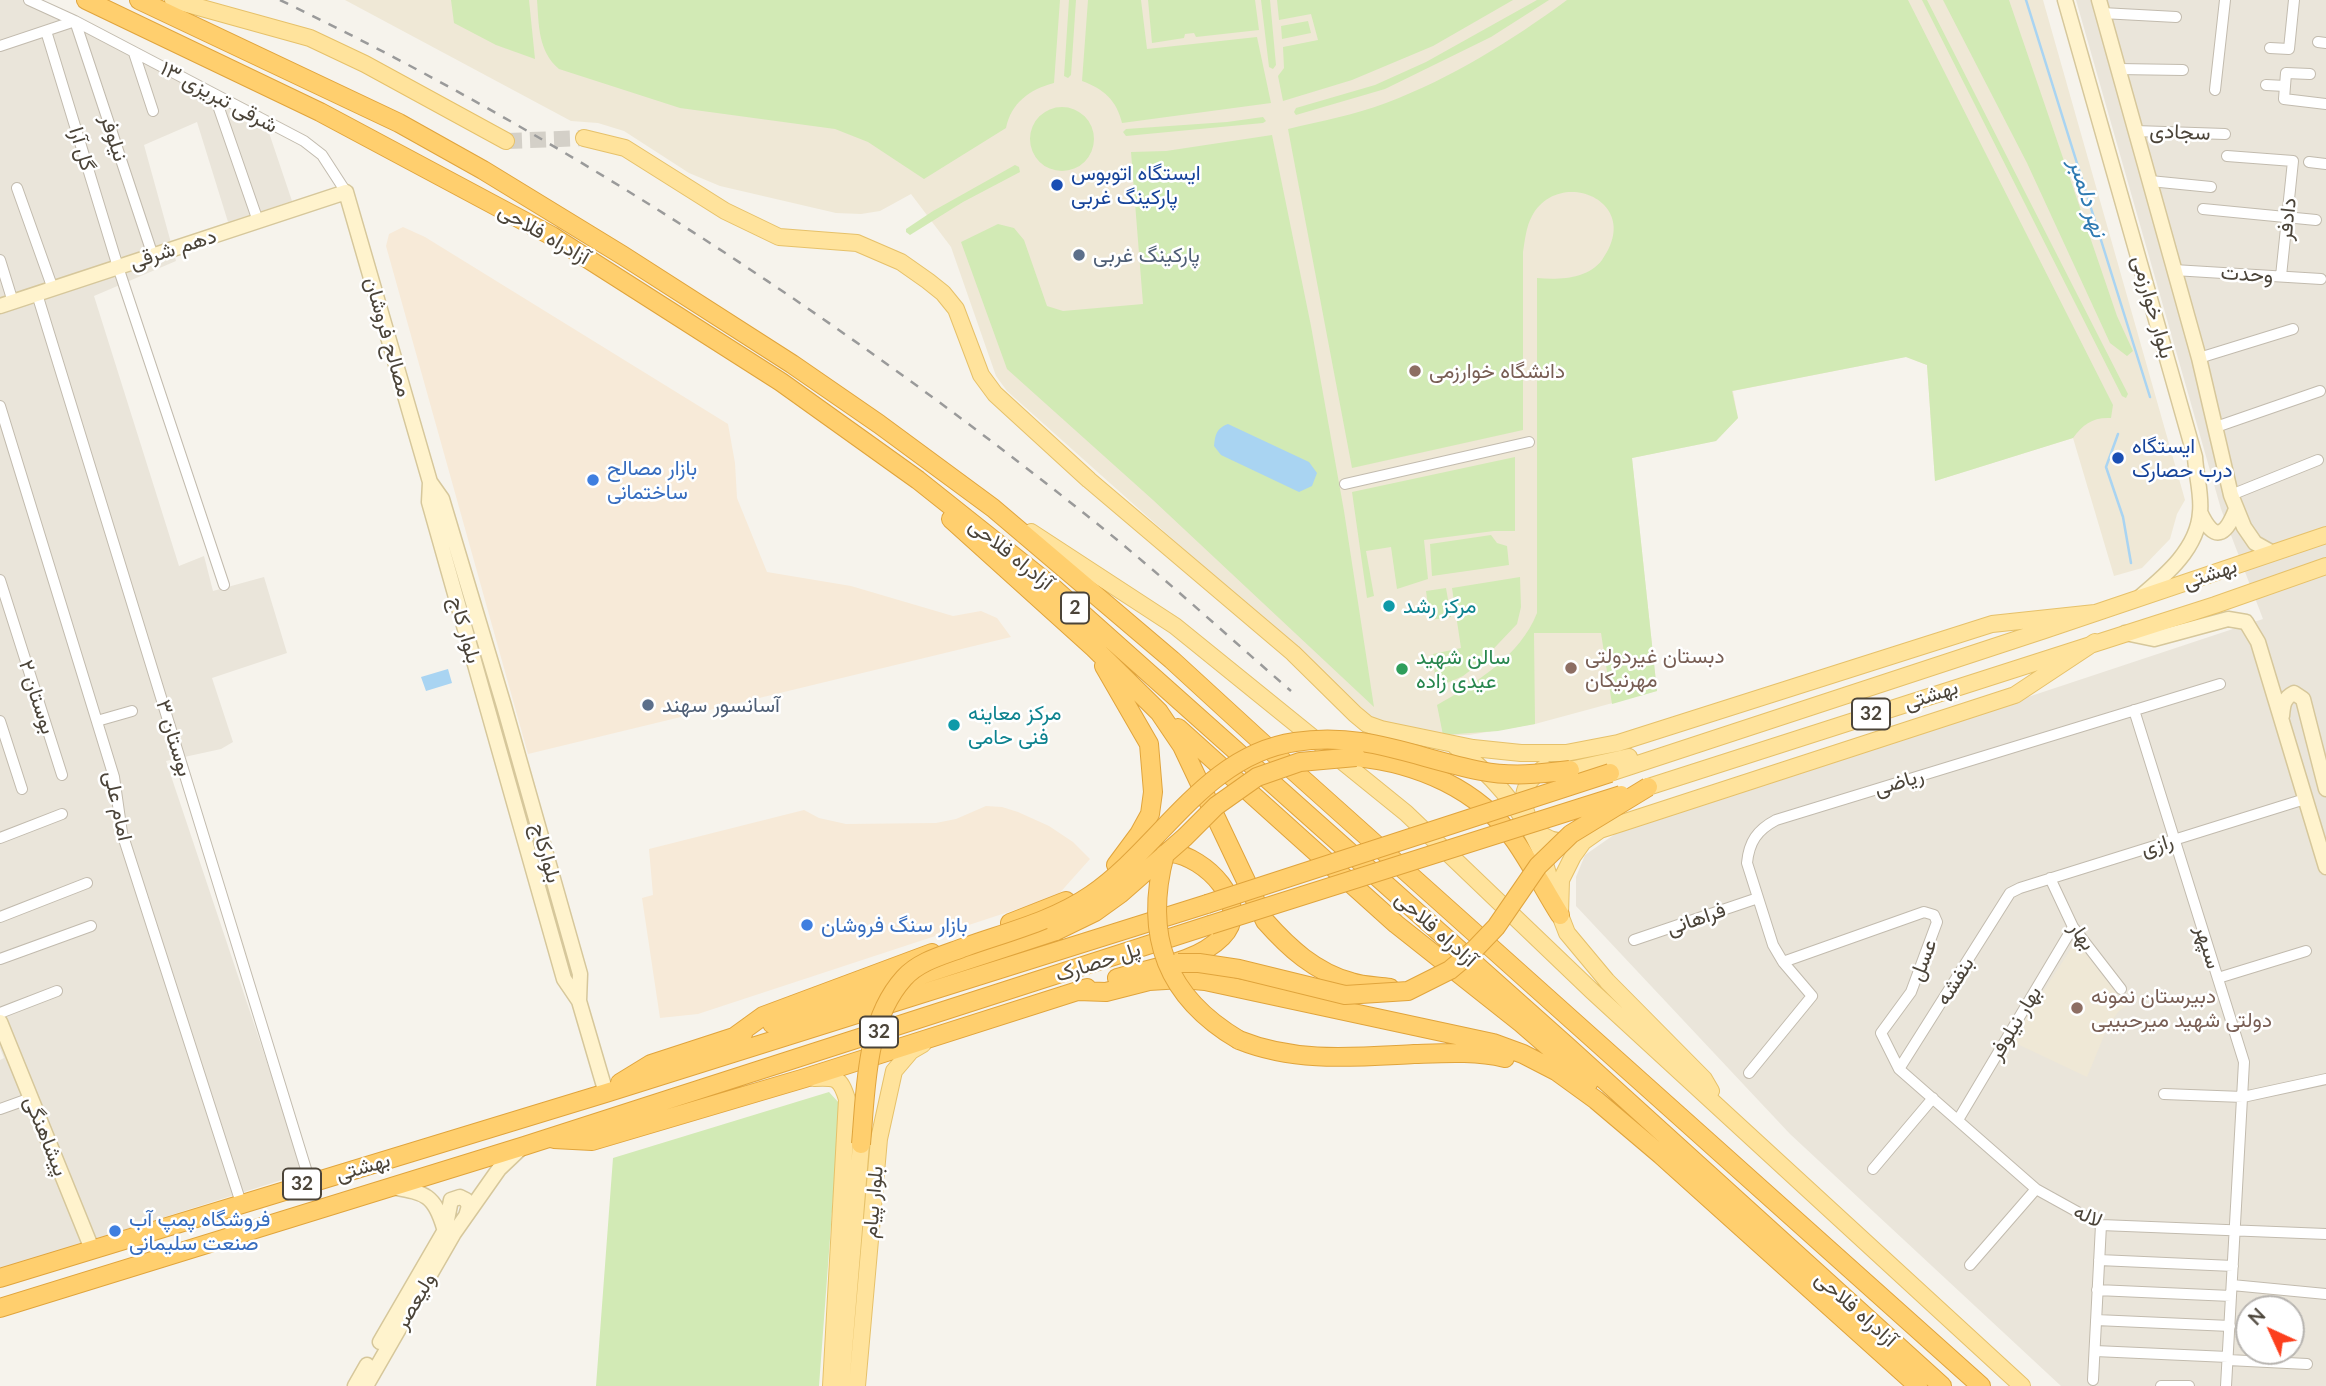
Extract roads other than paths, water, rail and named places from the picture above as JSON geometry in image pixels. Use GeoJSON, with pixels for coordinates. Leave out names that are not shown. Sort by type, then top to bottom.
{"type":"FeatureCollection","features":[{"type":"Feature","properties":{"kind":"highway","name":"آزادراه فلاحی"},"geometry":{"type":"LineString","coordinates":[[86,0],[320,112],[552,236],[781,382],[979,527],[1050,585],[1942,1386]]}},
{"type":"Feature","properties":{"kind":"highway","name":"آزادراه فلاحی"},"geometry":{"type":"LineString","coordinates":[[139,0],[399,123],[483,170],[792,364],[993,508],[1172,660],[1981,1386]]}},
{"type":"Feature","properties":{"kind":"highway"},"geometry":{"type":"LineString","coordinates":[[873,449],[1094,648],[1159,712],[1396,924],[1521,1023],[1648,1133],[1706,1173]]}},
{"type":"Feature","properties":{"kind":"highway"},"geometry":{"type":"LineString","coordinates":[[734,1037],[763,1016],[1073,899],[1096,884],[1118,863],[1150,814],[1153,792],[1149,744],[1094,648]]}},
{"type":"Feature","properties":{"kind":"highway"},"geometry":{"type":"LineString","coordinates":[[1159,712],[1188,758],[1265,921],[1297,954],[1323,970],[1351,982],[1408,991]]}},
{"type":"Feature","properties":{"kind":"highway"},"geometry":{"type":"LineString","coordinates":[[861,1144],[868,1070],[875,1039],[888,1004],[906,976],[928,961],[1033,924],[1076,905],[1110,881],[1185,806],[1225,771],[1255,754],[1292,742],[1340,738],[1371,742],[1451,764],[1504,774],[1525,776],[1568,761]]}},
{"type":"Feature","properties":{"kind":"highway"},"geometry":{"type":"LineString","coordinates":[[606,1093],[651,1064],[1056,931],[1095,912],[1120,894],[1216,806],[1257,777],[1300,762],[1356,757],[1400,765],[1441,779],[1464,792],[1514,839],[1560,915]]}},
{"type":"Feature","properties":{"kind":"highway","name":"پل حصارک"},"geometry":{"type":"LineString","coordinates":[[606,1093],[1207,904],[1610,773]]}},
{"type":"Feature","properties":{"kind":"highway"},"geometry":{"type":"LineString","coordinates":[[548,1138],[592,1141],[805,1078],[1140,971],[1178,963],[1239,969],[1345,995],[1408,991],[1450,970],[1475,949],[1504,916],[1538,866],[1571,834],[1648,787]]}},
{"type":"Feature","properties":{"kind":"highway","name":"پل حصارک"},"geometry":{"type":"LineString","coordinates":[[548,1138],[1648,787]]}},
{"type":"Feature","properties":{"kind":"highway"},"geometry":{"type":"LineString","coordinates":[[1185,806],[1160,870],[1157,907],[1162,952],[1172,978],[1189,1002],[1217,1027],[1239,1040],[1276,1053],[1315,1057],[1458,1052],[1488,1054],[1556,1071]]}},
{"type":"Feature","properties":{"kind":"highway"},"geometry":{"type":"LineString","coordinates":[[1118,863],[1145,854],[1180,855],[1204,868],[1227,892],[1232,913],[1231,925],[1222,937],[1210,946],[1178,963]]}},
{"type":"Feature","properties":{"kind":"highway"},"geometry":{"type":"LineString","coordinates":[[1078,991],[1106,992],[1149,981],[1205,981],[1493,1043],[1523,1054],[1556,1071],[1661,1154],[1918,1386]]}},
{"type":"Feature","properties":{"kind":"highway","name":"بهشتی"},"geometry":{"type":"LineString","coordinates":[[0,1278],[606,1093]]}},
{"type":"Feature","properties":{"kind":"highway","name":"بهشتی"},"geometry":{"type":"LineString","coordinates":[[0,1308],[548,1138]]}},
{"type":"Feature","properties":{"kind":"main road"},"geometry":{"type":"LineString","coordinates":[[173,0],[310,38],[365,64],[506,141]]}},
{"type":"Feature","properties":{"kind":"main road"},"geometry":{"type":"LineString","coordinates":[[584,138],[625,148],[725,211],[779,237],[857,243],[901,262],[928,281],[943,293],[956,309],[981,375],[995,394],[1090,480],[1293,653],[1367,724],[1381,729],[1450,743],[1568,761],[1992,624],[2095,613]]}},
{"type":"Feature","properties":{"kind":"main road"},"geometry":{"type":"LineString","coordinates":[[993,508],[1175,626],[1406,813],[1592,991],[2022,1386]]}},
{"type":"Feature","properties":{"kind":"main road","name":"بهشتی"},"geometry":{"type":"LineString","coordinates":[[2095,613],[2326,535]]}},
{"type":"Feature","properties":{"kind":"main road","name":"بهشتی"},"geometry":{"type":"LineString","coordinates":[[2095,642],[2215,605],[2326,566]]}},
{"type":"Feature","properties":{"kind":"main road","name":"بهشتى"},"geometry":{"type":"LineString","coordinates":[[1610,773],[2095,613]]}},
{"type":"Feature","properties":{"kind":"main road"},"geometry":{"type":"LineString","coordinates":[[1560,915],[1561,880],[1583,842],[1600,830],[2015,695],[2095,642]]}},
{"type":"Feature","properties":{"kind":"main road","name":"بهشتى"},"geometry":{"type":"LineString","coordinates":[[1648,787],[2095,642]]}},
{"type":"Feature","properties":{"kind":"main road"},"geometry":{"type":"LineString","coordinates":[[1450,743],[1479,767],[1520,813],[1539,848],[1567,933],[1607,981],[1704,1079],[1724,1112]]}},
{"type":"Feature","properties":{"kind":"main road"},"geometry":{"type":"LineString","coordinates":[[1583,842],[1549,838],[1536,828],[1524,810],[1527,785],[1549,764],[1683,748]]}},
{"type":"Feature","properties":{"kind":"main road","name":"بلوار پیام"},"geometry":{"type":"LineString","coordinates":[[857,1386],[879,1139],[888,1097],[894,1071],[900,1061],[933,1038]]}},
{"type":"Feature","properties":{"kind":"main road"},"geometry":{"type":"LineString","coordinates":[[805,1078],[833,1077],[840,1081],[847,1099],[856,1106],[868,1109],[879,1105],[888,1097]]}},
{"type":"Feature","properties":{"kind":"main road","name":"بلوار پیام"},"geometry":{"type":"LineString","coordinates":[[831,1386],[847,1099]]}},
{"type":"Feature","properties":{"kind":"main road"},"geometry":{"type":"LineString","coordinates":[[846,1133],[853,1125],[865,1123],[875,1129],[879,1139]]}},
{"type":"Feature","properties":{"kind":"main road"},"geometry":{"type":"LineString","coordinates":[[841,1386],[861,1144]]}},
{"type":"Feature","properties":{"kind":"street","name":"۱۳ شرقی تبریزی"},"geometry":{"type":"LineString","coordinates":[[29,0],[75,21],[303,141],[322,155],[346,192]]}},
{"type":"Feature","properties":{"kind":"street","name":"بلوار خوارزمی"},"geometry":{"type":"LineString","coordinates":[[2065,0],[2195,457],[2200,512],[2188,547],[2164,576],[2140,598]]}},
{"type":"Feature","properties":{"kind":"street"},"geometry":{"type":"LineString","coordinates":[[2215,90],[2225,0]]}},
{"type":"Feature","properties":{"kind":"street"},"geometry":{"type":"LineString","coordinates":[[2270,48],[2289,49],[2294,0]]}},
{"type":"Feature","properties":{"kind":"street"},"geometry":{"type":"LineString","coordinates":[[2101,6],[2176,17]]}},
{"type":"Feature","properties":{"kind":"street","name":"بلوار خوارزمی"},"geometry":{"type":"LineString","coordinates":[[2101,6],[2199,358],[2234,502],[2244,527],[2255,543],[2271,552]]}},
{"type":"Feature","properties":{"kind":"street"},"geometry":{"type":"LineString","coordinates":[[0,46],[75,21]]}},
{"type":"Feature","properties":{"kind":"street","name":"نیلوفر"},"geometry":{"type":"LineString","coordinates":[[75,21],[153,256]]}},
{"type":"Feature","properties":{"kind":"street","name":"گل آرا"},"geometry":{"type":"LineString","coordinates":[[46,31],[118,267],[224,585]]}},
{"type":"Feature","properties":{"kind":"street"},"geometry":{"type":"LineString","coordinates":[[134,53],[153,111]]}},
{"type":"Feature","properties":{"kind":"street"},"geometry":{"type":"LineString","coordinates":[[2118,69],[2183,70]]}},
{"type":"Feature","properties":{"kind":"street"},"geometry":{"type":"LineString","coordinates":[[2310,74],[2286,73],[2284,99],[2326,104]]}},
{"type":"Feature","properties":{"kind":"street"},"geometry":{"type":"LineString","coordinates":[[2266,85],[2285,86]]}},
{"type":"Feature","properties":{"kind":"street"},"geometry":{"type":"LineString","coordinates":[[214,94],[258,221]]}},
{"type":"Feature","properties":{"kind":"street","name":"سجادی"},"geometry":{"type":"LineString","coordinates":[[2136,131],[2225,134]]}},
{"type":"Feature","properties":{"kind":"street","name":"دادفر"},"geometry":{"type":"LineString","coordinates":[[2227,156],[2293,161],[2281,276]]}},
{"type":"Feature","properties":{"kind":"street"},"geometry":{"type":"LineString","coordinates":[[2309,163],[2326,164]]}},
{"type":"Feature","properties":{"kind":"street"},"geometry":{"type":"LineString","coordinates":[[2150,181],[2211,187]]}},
{"type":"Feature","properties":{"kind":"street"},"geometry":{"type":"LineString","coordinates":[[17,188],[53,289]]}},
{"type":"Feature","properties":{"kind":"street","name":"دهم شرقی"},"geometry":{"type":"LineString","coordinates":[[7,304],[346,192]]}},
{"type":"Feature","properties":{"kind":"street","name":"مصالح فروشان"},"geometry":{"type":"LineString","coordinates":[[346,192],[430,482]]}},
{"type":"Feature","properties":{"kind":"street"},"geometry":{"type":"LineString","coordinates":[[2203,209],[2316,220]]}},
{"type":"Feature","properties":{"kind":"street"},"geometry":{"type":"LineString","coordinates":[[0,260],[7,304]]}},
{"type":"Feature","properties":{"kind":"street","name":"وحدت"},"geometry":{"type":"LineString","coordinates":[[2174,270],[2321,279]]}},
{"type":"Feature","properties":{"kind":"street","name":"بوستان ۳"},"geometry":{"type":"LineString","coordinates":[[37,294],[310,1182]]}},
{"type":"Feature","properties":{"kind":"street"},"geometry":{"type":"LineString","coordinates":[[2199,358],[2293,329]]}},
{"type":"Feature","properties":{"kind":"street"},"geometry":{"type":"LineString","coordinates":[[2216,427],[2320,391]]}},
{"type":"Feature","properties":{"kind":"street","name":"امام علی"},"geometry":{"type":"LineString","coordinates":[[0,406],[114,777],[122,833],[242,1203]]}},
{"type":"Feature","properties":{"kind":"street"},"geometry":{"type":"LineString","coordinates":[[1345,484],[1529,442]]}},
{"type":"Feature","properties":{"kind":"street"},"geometry":{"type":"LineString","coordinates":[[2200,512],[2207,527],[2215,532],[2223,531],[2230,525],[2234,502],[2318,460]]}},
{"type":"Feature","properties":{"kind":"street","name":"بلوار کاج"},"geometry":{"type":"LineString","coordinates":[[430,482],[442,499],[504,706]]}},
{"type":"Feature","properties":{"kind":"street","name":"بلوار کاج"},"geometry":{"type":"LineString","coordinates":[[430,482],[429,502],[528,855],[564,979],[579,1001]]}},
{"type":"Feature","properties":{"kind":"street","name":"بوستان ۲"},"geometry":{"type":"LineString","coordinates":[[0,580],[62,775]]}},
{"type":"Feature","properties":{"kind":"street"},"geometry":{"type":"LineString","coordinates":[[2124,632],[2154,639],[2228,619],[2246,622],[2259,642],[2326,867]]}},
{"type":"Feature","properties":{"kind":"street","name":"ریاضی"},"geometry":{"type":"LineString","coordinates":[[1749,1073],[1812,996],[1773,946],[1747,863],[1748,849],[1754,836],[1764,827],[1776,820],[2220,684]]}},
{"type":"Feature","properties":{"kind":"street"},"geometry":{"type":"LineString","coordinates":[[2282,720],[2283,704],[2288,696],[2294,693],[2303,699],[2326,789]]}},
{"type":"Feature","properties":{"kind":"street","name":"بلوارکاج"},"geometry":{"type":"LineString","coordinates":[[504,706],[580,974],[579,1001]]}},
{"type":"Feature","properties":{"kind":"street","name":"سپهر"},"geometry":{"type":"LineString","coordinates":[[2134,710],[2244,1062],[2226,1386]]}},
{"type":"Feature","properties":{"kind":"street"},"geometry":{"type":"LineString","coordinates":[[97,721],[132,711]]}},
{"type":"Feature","properties":{"kind":"street"},"geometry":{"type":"LineString","coordinates":[[0,721],[22,789]]}},
{"type":"Feature","properties":{"kind":"street","name":"رازی"},"geometry":{"type":"LineString","coordinates":[[2010,894],[2050,878],[2305,799]]}},
{"type":"Feature","properties":{"kind":"street"},"geometry":{"type":"LineString","coordinates":[[0,838],[62,814]]}},
{"type":"Feature","properties":{"kind":"street","name":"بهار"},"geometry":{"type":"LineString","coordinates":[[2050,878],[2073,927],[2121,989]]}},
{"type":"Feature","properties":{"kind":"street"},"geometry":{"type":"LineString","coordinates":[[0,917],[88,883]]}},
{"type":"Feature","properties":{"kind":"street","name":"بنفشه"},"geometry":{"type":"LineString","coordinates":[[1899,1069],[2010,894]]}},
{"type":"Feature","properties":{"kind":"street","name":"فراهانی"},"geometry":{"type":"LineString","coordinates":[[1634,940],[1758,898]]}},
{"type":"Feature","properties":{"kind":"street","name":"عسل"},"geometry":{"type":"LineString","coordinates":[[1783,962],[1924,912],[1934,915],[1937,922],[1911,992],[1881,1033],[1899,1069]]}},
{"type":"Feature","properties":{"kind":"street"},"geometry":{"type":"LineString","coordinates":[[0,958],[91,926]]}},
{"type":"Feature","properties":{"kind":"street","name":"بهار نیلوفر"},"geometry":{"type":"LineString","coordinates":[[1958,1120],[2073,927]]}},
{"type":"Feature","properties":{"kind":"street"},"geometry":{"type":"LineString","coordinates":[[2218,978],[2306,951]]}},
{"type":"Feature","properties":{"kind":"street"},"geometry":{"type":"LineString","coordinates":[[0,1013],[57,991]]}},
{"type":"Feature","properties":{"kind":"street"},"geometry":{"type":"LineString","coordinates":[[579,1001],[606,1093]]}},
{"type":"Feature","properties":{"kind":"street","name":"پیشاهنگی"},"geometry":{"type":"LineString","coordinates":[[0,1022],[92,1249]]}},
{"type":"Feature","properties":{"kind":"street","name":"لاله"},"geometry":{"type":"LineString","coordinates":[[1899,1069],[2036,1189],[2101,1225],[2326,1234]]}},
{"type":"Feature","properties":{"kind":"street"},"geometry":{"type":"LineString","coordinates":[[2164,1094],[2244,1097],[2326,1079]]}},
{"type":"Feature","properties":{"kind":"street"},"geometry":{"type":"LineString","coordinates":[[0,1109],[31,1098]]}},
{"type":"Feature","properties":{"kind":"street"},"geometry":{"type":"LineString","coordinates":[[1873,1169],[1933,1098]]}},
{"type":"Feature","properties":{"kind":"street","name":"ولیعصر"},"geometry":{"type":"LineString","coordinates":[[366,1386],[465,1217],[499,1169],[524,1146]]}},
{"type":"Feature","properties":{"kind":"street"},"geometry":{"type":"LineString","coordinates":[[391,1187],[418,1192],[430,1198],[436,1204],[445,1230]]}},
{"type":"Feature","properties":{"kind":"street"},"geometry":{"type":"LineString","coordinates":[[1970,1265],[2036,1189]]}},
{"type":"Feature","properties":{"kind":"street","name":"ولیعصر"},"geometry":{"type":"LineString","coordinates":[[355,1386],[445,1230],[449,1203],[453,1198],[460,1197],[468,1202],[465,1217]]}},
{"type":"Feature","properties":{"kind":"street"},"geometry":{"type":"LineString","coordinates":[[2093,1380],[2101,1225]]}},
{"type":"Feature","properties":{"kind":"street"},"geometry":{"type":"LineString","coordinates":[[2099,1260],[2233,1266]]}},
{"type":"Feature","properties":{"kind":"street"},"geometry":{"type":"LineString","coordinates":[[2098,1290],[2232,1290],[2326,1294]]}},
{"type":"Feature","properties":{"kind":"street"},"geometry":{"type":"LineString","coordinates":[[2096,1320],[2230,1326]]}},
{"type":"Feature","properties":{"kind":"street"},"geometry":{"type":"LineString","coordinates":[[2095,1351],[2307,1364]]}},
{"type":"Feature","properties":{"kind":"street"},"geometry":{"type":"LineString","coordinates":[[2161,1386],[2189,1386]]}},
{"type":"Feature","properties":{"kind":"water"},"geometry":{"type":"Polygon","coordinates":[[[1228,424],[1309,462],[1317,473],[1312,486],[1299,492],[1221,455],[1214,446],[1215,438],[1217,432],[1228,424]]]}},
{"type":"Feature","properties":{"kind":"water"},"geometry":{"type":"Polygon","coordinates":[[[448,669],[452,683],[426,691],[421,677],[448,669]]]}},
{"type":"Feature","properties":{"kind":"waterway","name":"نهر دلمبر"},"geometry":{"type":"LineString","coordinates":[[2026,0],[2150,397]]}},
{"type":"Feature","properties":{"kind":"waterway"},"geometry":{"type":"LineString","coordinates":[[2118,434],[2106,467],[2123,517],[2131,563]]}},
{"type":"Feature","properties":{"kind":"tunnel"},"geometry":{"type":"LineString","coordinates":[[506,141],[584,138]]}},
{"type":"Feature","properties":{"kind":"railway"},"geometry":{"type":"LineString","coordinates":[[280,0],[492,111],[697,234],[797,301],[895,370],[1085,514],[1291,691]]}},
{"type":"Feature","properties":{"kind":"place","name":"ایستگاه اتوبوس پارکینگ غربی"},"geometry":{"type":"Point","coordinates":[1057,185]}},
{"type":"Feature","properties":{"kind":"place","name":"پارکینگ غربی"},"geometry":{"type":"Point","coordinates":[1079,255]}},
{"type":"Feature","properties":{"kind":"place","name":"دانشگاه خوارزمی"},"geometry":{"type":"Point","coordinates":[1415,371]}},
{"type":"Feature","properties":{"kind":"place","name":"ایستگاه درب حصارک"},"geometry":{"type":"Point","coordinates":[2118,458]}},
{"type":"Feature","properties":{"kind":"place","name":"بازار مصالح ساختمانی"},"geometry":{"type":"Point","coordinates":[593,480]}},
{"type":"Feature","properties":{"kind":"place","name":"مرکز رشد"},"geometry":{"type":"Point","coordinates":[1389,606]}},
{"type":"Feature","properties":{"kind":"place","name":"دبستان غیردولتی مهرنیکان"},"geometry":{"type":"Point","coordinates":[1571,668]}},
{"type":"Feature","properties":{"kind":"place","name":"سالن شهید عیدی زاده"},"geometry":{"type":"Point","coordinates":[1402,669]}},
{"type":"Feature","properties":{"kind":"place","name":"آسانسور سهند"},"geometry":{"type":"Point","coordinates":[648,705]}},
{"type":"Feature","properties":{"kind":"place","name":"مرکز معاینه فنی حامی"},"geometry":{"type":"Point","coordinates":[954,725]}},
{"type":"Feature","properties":{"kind":"place","name":"بازار سنگ فروشان"},"geometry":{"type":"Point","coordinates":[807,925]}},
{"type":"Feature","properties":{"kind":"place","name":"دبیرستان نمونه دولتی شهید میرحبیبی"},"geometry":{"type":"Point","coordinates":[2077,1008]}},
{"type":"Feature","properties":{"kind":"place","name":"فروشگاه پمپ آب صنعت سلیمانی"},"geometry":{"type":"Point","coordinates":[115,1231]}}]}
